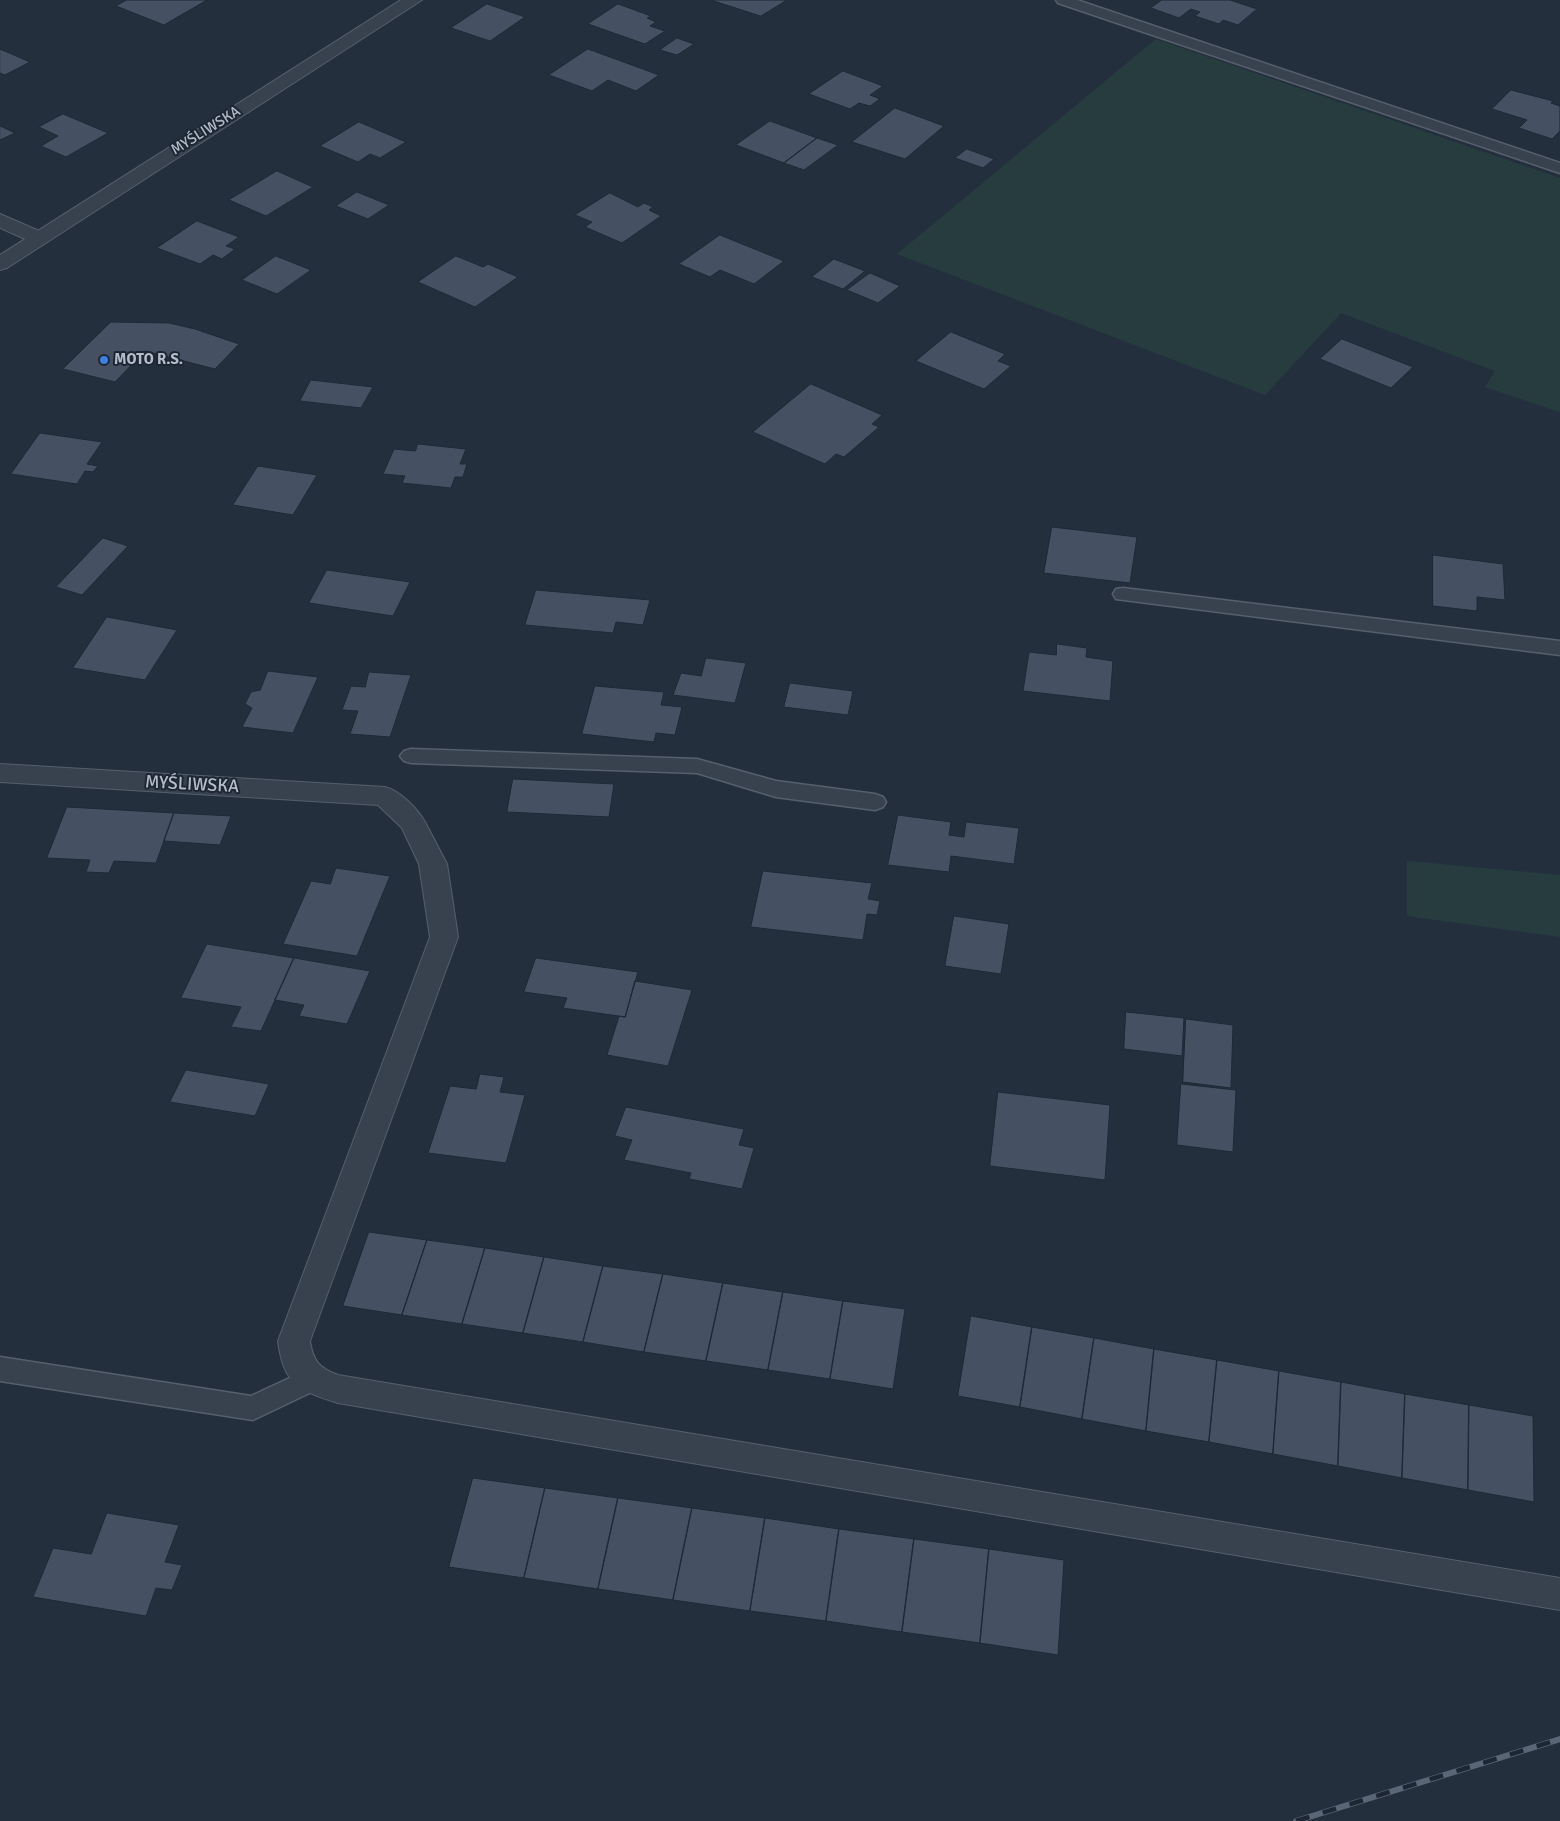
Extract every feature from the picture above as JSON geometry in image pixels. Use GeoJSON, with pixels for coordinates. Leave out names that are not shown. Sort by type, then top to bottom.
{"type":"FeatureCollection","features":[{"type":"Feature","properties":{"kind":"street","name":"MYŚLIWSKA"},"geometry":{"type":"LineString","coordinates":[[0,264],[413,0]]}},
{"type":"Feature","properties":{"kind":"street"},"geometry":{"type":"LineString","coordinates":[[0,220],[39,238]]}},
{"type":"Feature","properties":{"kind":"street","name":"MYŚLIWSKA"},"geometry":{"type":"LineString","coordinates":[[0,773],[384,796],[412,822],[433,864],[444,937],[294,1341],[296,1362],[311,1380]]}},
{"type":"Feature","properties":{"kind":"street"},"geometry":{"type":"LineString","coordinates":[[311,1380],[347,1391],[1560,1594]]}},
{"type":"Feature","properties":{"kind":"lane"},"geometry":{"type":"LineString","coordinates":[[1063,0],[1560,168]]}},
{"type":"Feature","properties":{"kind":"lane"},"geometry":{"type":"LineString","coordinates":[[1123,594],[1560,648]]}},
{"type":"Feature","properties":{"kind":"lane"},"geometry":{"type":"LineString","coordinates":[[411,756],[697,766],[776,790],[875,802]]}},
{"type":"Feature","properties":{"kind":"lane"},"geometry":{"type":"LineString","coordinates":[[0,1369],[253,1408],[311,1380]]}},
{"type":"Feature","properties":{"kind":"green space"},"geometry":{"type":"Polygon","coordinates":[[[1156,39],[1560,178],[1560,412],[1485,387],[1495,371],[1341,313],[1265,395],[897,254],[1156,39]]]}},
{"type":"Feature","properties":{"kind":"green space"},"geometry":{"type":"Polygon","coordinates":[[[1407,861],[1560,875],[1560,937],[1407,916],[1407,861]]]}},
{"type":"Feature","properties":{"kind":"building"},"geometry":{"type":"Polygon","coordinates":[[[127,0],[207,0],[164,25],[116,6],[127,0]]]}},
{"type":"Feature","properties":{"kind":"building"},"geometry":{"type":"Polygon","coordinates":[[[711,0],[787,0],[761,16],[711,0]]]}},
{"type":"Feature","properties":{"kind":"building"},"geometry":{"type":"Polygon","coordinates":[[[1162,0],[1230,0],[1257,9],[1238,25],[1223,20],[1219,24],[1195,16],[1200,12],[1191,9],[1179,18],[1151,8],[1162,0]]]}},
{"type":"Feature","properties":{"kind":"building"},"geometry":{"type":"Polygon","coordinates":[[[487,4],[525,17],[490,41],[451,28],[487,4]]]}},
{"type":"Feature","properties":{"kind":"building"},"geometry":{"type":"Polygon","coordinates":[[[618,4],[651,16],[647,18],[656,22],[650,26],[665,31],[645,44],[588,24],[618,4]]]}},
{"type":"Feature","properties":{"kind":"building"},"geometry":{"type":"Polygon","coordinates":[[[677,38],[694,44],[677,55],[660,50],[677,38]]]}},
{"type":"Feature","properties":{"kind":"building"},"geometry":{"type":"Polygon","coordinates":[[[0,49],[30,62],[5,75],[0,73],[0,49]]]}},
{"type":"Feature","properties":{"kind":"building"},"geometry":{"type":"Polygon","coordinates":[[[588,49],[659,75],[636,91],[608,80],[592,91],[549,75],[588,49]]]}},
{"type":"Feature","properties":{"kind":"building"},"geometry":{"type":"Polygon","coordinates":[[[843,71],[883,86],[870,95],[880,99],[870,106],[859,103],[850,109],[809,94],[843,71]]]}},
{"type":"Feature","properties":{"kind":"building"},"geometry":{"type":"Polygon","coordinates":[[[1511,90],[1553,101],[1551,103],[1560,106],[1560,131],[1552,139],[1519,128],[1527,120],[1492,109],[1511,90]]]}},
{"type":"Feature","properties":{"kind":"building"},"geometry":{"type":"Polygon","coordinates":[[[895,108],[944,126],[905,159],[852,142],[895,108]]]}},
{"type":"Feature","properties":{"kind":"building"},"geometry":{"type":"Polygon","coordinates":[[[63,114],[108,133],[66,157],[41,146],[58,136],[39,127],[63,114]]]}},
{"type":"Feature","properties":{"kind":"building"},"geometry":{"type":"Polygon","coordinates":[[[770,121],[817,138],[784,163],[736,145],[770,121]]]}},
{"type":"Feature","properties":{"kind":"building"},"geometry":{"type":"Polygon","coordinates":[[[359,122],[406,142],[380,158],[370,154],[358,162],[320,146],[359,122]]]}},
{"type":"Feature","properties":{"kind":"building"},"geometry":{"type":"Polygon","coordinates":[[[0,126],[15,133],[0,140],[0,126]]]}},
{"type":"Feature","properties":{"kind":"building"},"geometry":{"type":"Polygon","coordinates":[[[817,138],[838,145],[804,170],[784,163],[817,138]]]}},
{"type":"Feature","properties":{"kind":"building"},"geometry":{"type":"Polygon","coordinates":[[[967,149],[994,159],[983,168],[955,158],[967,149]]]}},
{"type":"Feature","properties":{"kind":"building"},"geometry":{"type":"Polygon","coordinates":[[[277,171],[313,187],[266,216],[229,200],[277,171]]]}},
{"type":"Feature","properties":{"kind":"building"},"geometry":{"type":"Polygon","coordinates":[[[357,192],[389,205],[368,219],[336,206],[357,192]]]}},
{"type":"Feature","properties":{"kind":"building"},"geometry":{"type":"Polygon","coordinates":[[[610,193],[638,207],[644,203],[653,207],[649,210],[661,216],[622,243],[585,227],[592,222],[575,215],[610,193]]]}},
{"type":"Feature","properties":{"kind":"building"},"geometry":{"type":"Polygon","coordinates":[[[197,221],[239,237],[226,246],[235,249],[222,259],[213,255],[200,264],[157,248],[197,221]]]}},
{"type":"Feature","properties":{"kind":"building"},"geometry":{"type":"Polygon","coordinates":[[[720,235],[784,261],[754,284],[720,270],[710,277],[679,264],[720,235]]]}},
{"type":"Feature","properties":{"kind":"building"},"geometry":{"type":"Polygon","coordinates":[[[276,256],[311,270],[277,294],[242,280],[276,256]]]}},
{"type":"Feature","properties":{"kind":"building"},"geometry":{"type":"Polygon","coordinates":[[[456,256],[483,267],[488,264],[518,277],[475,307],[418,282],[456,256]]]}},
{"type":"Feature","properties":{"kind":"building"},"geometry":{"type":"Polygon","coordinates":[[[834,259],[865,271],[843,289],[812,277],[834,259]]]}},
{"type":"Feature","properties":{"kind":"building"},"geometry":{"type":"Polygon","coordinates":[[[870,273],[900,286],[878,303],[847,290],[870,273]]]}},
{"type":"Feature","properties":{"kind":"building","name":"MOTO R.S."},"geometry":{"type":"Polygon","coordinates":[[[111,322],[169,323],[195,329],[239,344],[215,369],[145,351],[115,382],[63,369],[111,322]]]}},
{"type":"Feature","properties":{"kind":"building"},"geometry":{"type":"Polygon","coordinates":[[[951,332],[1005,354],[998,361],[1011,366],[984,389],[916,361],[951,332]]]}},
{"type":"Feature","properties":{"kind":"building"},"geometry":{"type":"Polygon","coordinates":[[[1342,339],[1413,367],[1391,388],[1320,359],[1342,339]]]}},
{"type":"Feature","properties":{"kind":"building"},"geometry":{"type":"Polygon","coordinates":[[[311,380],[373,387],[361,408],[300,401],[311,380]]]}},
{"type":"Feature","properties":{"kind":"building"},"geometry":{"type":"Polygon","coordinates":[[[811,384],[882,415],[872,424],[879,427],[844,457],[836,454],[825,464],[753,432],[811,384]]]}},
{"type":"Feature","properties":{"kind":"building"},"geometry":{"type":"Polygon","coordinates":[[[40,433],[102,442],[87,464],[98,466],[93,472],[85,471],[77,484],[11,474],[40,433]]]}},
{"type":"Feature","properties":{"kind":"building"},"geometry":{"type":"Polygon","coordinates":[[[418,444],[466,449],[460,464],[467,464],[463,477],[455,477],[451,488],[402,483],[405,476],[383,474],[394,449],[415,451],[418,444]]]}},
{"type":"Feature","properties":{"kind":"building"},"geometry":{"type":"Polygon","coordinates":[[[258,466],[317,475],[293,515],[233,505],[258,466]]]}},
{"type":"Feature","properties":{"kind":"building"},"geometry":{"type":"Polygon","coordinates":[[[1052,527],[1137,537],[1130,583],[1044,573],[1052,527]]]}},
{"type":"Feature","properties":{"kind":"building"},"geometry":{"type":"Polygon","coordinates":[[[103,538],[128,546],[82,595],[56,587],[103,538]]]}},
{"type":"Feature","properties":{"kind":"building"},"geometry":{"type":"Polygon","coordinates":[[[1433,555],[1503,564],[1505,600],[1477,597],[1477,611],[1433,606],[1433,555]]]}},
{"type":"Feature","properties":{"kind":"building"},"geometry":{"type":"Polygon","coordinates":[[[327,570],[410,582],[393,616],[309,603],[327,570]]]}},
{"type":"Feature","properties":{"kind":"building"},"geometry":{"type":"Polygon","coordinates":[[[536,590],[650,600],[643,625],[616,622],[613,633],[525,625],[536,590]]]}},
{"type":"Feature","properties":{"kind":"building"},"geometry":{"type":"Polygon","coordinates":[[[107,617],[177,630],[145,680],[73,668],[107,617]]]}},
{"type":"Feature","properties":{"kind":"building"},"geometry":{"type":"Polygon","coordinates":[[[1057,644],[1087,648],[1086,657],[1113,661],[1110,701],[1023,691],[1029,652],[1056,655],[1057,644]]]}},
{"type":"Feature","properties":{"kind":"building"},"geometry":{"type":"Polygon","coordinates":[[[706,658],[746,663],[735,703],[673,695],[681,673],[701,676],[706,658]]]}},
{"type":"Feature","properties":{"kind":"building"},"geometry":{"type":"Polygon","coordinates":[[[268,671],[318,677],[293,733],[242,727],[252,708],[245,704],[251,692],[260,690],[268,671]]]}},
{"type":"Feature","properties":{"kind":"building"},"geometry":{"type":"Polygon","coordinates":[[[369,672],[411,675],[390,737],[350,734],[358,711],[342,710],[351,686],[365,687],[369,672]]]}},
{"type":"Feature","properties":{"kind":"building"},"geometry":{"type":"Polygon","coordinates":[[[790,683],[853,691],[848,715],[784,707],[790,683]]]}},
{"type":"Feature","properties":{"kind":"building"},"geometry":{"type":"Polygon","coordinates":[[[595,686],[664,692],[661,705],[682,707],[675,735],[656,733],[654,742],[582,734],[595,686]]]}},
{"type":"Feature","properties":{"kind":"building"},"geometry":{"type":"Polygon","coordinates":[[[513,779],[614,784],[609,817],[507,812],[513,779]]]}},
{"type":"Feature","properties":{"kind":"building"},"geometry":{"type":"Polygon","coordinates":[[[67,807],[174,813],[156,863],[114,861],[109,873],[86,872],[90,860],[47,858],[67,807]]]}},
{"type":"Feature","properties":{"kind":"building"},"geometry":{"type":"Polygon","coordinates":[[[174,813],[231,816],[220,845],[164,841],[174,813]]]}},
{"type":"Feature","properties":{"kind":"building"},"geometry":{"type":"Polygon","coordinates":[[[898,815],[951,822],[949,835],[964,837],[966,822],[1019,828],[1014,864],[951,856],[949,872],[888,865],[898,815]]]}},
{"type":"Feature","properties":{"kind":"building"},"geometry":{"type":"Polygon","coordinates":[[[336,868],[390,876],[357,956],[283,944],[311,881],[330,884],[336,868]]]}},
{"type":"Feature","properties":{"kind":"building"},"geometry":{"type":"Polygon","coordinates":[[[763,871],[872,883],[868,899],[880,901],[877,915],[867,914],[863,940],[751,927],[763,871]]]}},
{"type":"Feature","properties":{"kind":"building"},"geometry":{"type":"Polygon","coordinates":[[[954,916],[1009,924],[1001,974],[945,966],[954,916]]]}},
{"type":"Feature","properties":{"kind":"building"},"geometry":{"type":"Polygon","coordinates":[[[207,944],[294,958],[261,1031],[231,1027],[241,1007],[181,998],[207,944]]]}},
{"type":"Feature","properties":{"kind":"building"},"geometry":{"type":"Polygon","coordinates":[[[294,958],[370,971],[347,1024],[299,1016],[304,1005],[275,1000],[294,958]]]}},
{"type":"Feature","properties":{"kind":"building"},"geometry":{"type":"Polygon","coordinates":[[[536,958],[638,972],[625,1017],[563,1008],[567,998],[524,992],[536,958]]]}},
{"type":"Feature","properties":{"kind":"building"},"geometry":{"type":"Polygon","coordinates":[[[635,981],[692,990],[668,1066],[607,1055],[619,1016],[625,1017],[635,981]]]}},
{"type":"Feature","properties":{"kind":"building"},"geometry":{"type":"Polygon","coordinates":[[[1126,1012],[1184,1018],[1182,1056],[1124,1049],[1126,1012]]]}},
{"type":"Feature","properties":{"kind":"building"},"geometry":{"type":"Polygon","coordinates":[[[1186,1019],[1233,1025],[1231,1088],[1183,1082],[1186,1019]]]}},
{"type":"Feature","properties":{"kind":"building"},"geometry":{"type":"Polygon","coordinates":[[[186,1070],[269,1084],[255,1116],[170,1102],[186,1070]]]}},
{"type":"Feature","properties":{"kind":"building"},"geometry":{"type":"Polygon","coordinates":[[[480,1074],[504,1077],[500,1092],[525,1095],[506,1163],[428,1153],[450,1086],[476,1089],[480,1074]]]}},
{"type":"Feature","properties":{"kind":"building"},"geometry":{"type":"Polygon","coordinates":[[[1181,1084],[1236,1090],[1233,1152],[1177,1145],[1181,1084]]]}},
{"type":"Feature","properties":{"kind":"building"},"geometry":{"type":"Polygon","coordinates":[[[998,1092],[1110,1105],[1105,1180],[990,1166],[998,1092]]]}},
{"type":"Feature","properties":{"kind":"building"},"geometry":{"type":"Polygon","coordinates":[[[626,1107],[744,1129],[739,1145],[754,1148],[742,1189],[689,1179],[691,1173],[624,1160],[632,1140],[615,1136],[626,1107]]]}},
{"type":"Feature","properties":{"kind":"building"},"geometry":{"type":"Polygon","coordinates":[[[369,1232],[427,1240],[402,1315],[343,1306],[369,1232]]]}},
{"type":"Feature","properties":{"kind":"building"},"geometry":{"type":"Polygon","coordinates":[[[427,1240],[485,1248],[462,1324],[402,1315],[427,1240]]]}},
{"type":"Feature","properties":{"kind":"building"},"geometry":{"type":"Polygon","coordinates":[[[485,1248],[544,1257],[523,1333],[462,1324],[485,1248]]]}},
{"type":"Feature","properties":{"kind":"building"},"geometry":{"type":"Polygon","coordinates":[[[544,1257],[603,1266],[583,1342],[523,1333],[544,1257]]]}},
{"type":"Feature","properties":{"kind":"building"},"geometry":{"type":"Polygon","coordinates":[[[603,1266],[663,1274],[644,1352],[583,1342],[603,1266]]]}},
{"type":"Feature","properties":{"kind":"building"},"geometry":{"type":"Polygon","coordinates":[[[663,1274],[723,1283],[706,1361],[644,1352],[663,1274]]]}},
{"type":"Feature","properties":{"kind":"building"},"geometry":{"type":"Polygon","coordinates":[[[723,1283],[783,1292],[768,1370],[706,1361],[723,1283]]]}},
{"type":"Feature","properties":{"kind":"building"},"geometry":{"type":"Polygon","coordinates":[[[783,1292],[843,1301],[830,1379],[768,1370],[783,1292]]]}},
{"type":"Feature","properties":{"kind":"building"},"geometry":{"type":"Polygon","coordinates":[[[843,1301],[905,1309],[893,1389],[830,1379],[843,1301]]]}},
{"type":"Feature","properties":{"kind":"building"},"geometry":{"type":"Polygon","coordinates":[[[971,1316],[1032,1327],[1020,1407],[958,1396],[971,1316]]]}},
{"type":"Feature","properties":{"kind":"building"},"geometry":{"type":"Polygon","coordinates":[[[1032,1327],[1094,1338],[1082,1419],[1020,1407],[1032,1327]]]}},
{"type":"Feature","properties":{"kind":"building"},"geometry":{"type":"Polygon","coordinates":[[[1094,1338],[1154,1349],[1146,1431],[1082,1419],[1094,1338]]]}},
{"type":"Feature","properties":{"kind":"building"},"geometry":{"type":"Polygon","coordinates":[[[1154,1349],[1217,1360],[1209,1442],[1146,1431],[1154,1349]]]}},
{"type":"Feature","properties":{"kind":"building"},"geometry":{"type":"Polygon","coordinates":[[[1217,1360],[1279,1371],[1273,1454],[1209,1442],[1217,1360]]]}},
{"type":"Feature","properties":{"kind":"building"},"geometry":{"type":"Polygon","coordinates":[[[1279,1371],[1341,1382],[1338,1466],[1273,1454],[1279,1371]]]}},
{"type":"Feature","properties":{"kind":"building"},"geometry":{"type":"Polygon","coordinates":[[[1341,1382],[1405,1394],[1402,1478],[1338,1466],[1341,1382]]]}},
{"type":"Feature","properties":{"kind":"building"},"geometry":{"type":"Polygon","coordinates":[[[1405,1394],[1469,1405],[1468,1490],[1402,1478],[1405,1394]]]}},
{"type":"Feature","properties":{"kind":"building"},"geometry":{"type":"Polygon","coordinates":[[[1469,1405],[1533,1416],[1534,1502],[1468,1490],[1469,1405]]]}},
{"type":"Feature","properties":{"kind":"building"},"geometry":{"type":"Polygon","coordinates":[[[473,1478],[545,1488],[524,1578],[449,1567],[473,1478]]]}},
{"type":"Feature","properties":{"kind":"building"},"geometry":{"type":"Polygon","coordinates":[[[545,1488],[618,1498],[598,1589],[524,1578],[545,1488]]]}},
{"type":"Feature","properties":{"kind":"building"},"geometry":{"type":"Polygon","coordinates":[[[618,1498],[692,1508],[673,1600],[598,1589],[618,1498]]]}},
{"type":"Feature","properties":{"kind":"building"},"geometry":{"type":"Polygon","coordinates":[[[692,1508],[765,1518],[750,1611],[673,1600],[692,1508]]]}},
{"type":"Feature","properties":{"kind":"building"},"geometry":{"type":"Polygon","coordinates":[[[107,1513],[179,1525],[165,1562],[182,1565],[172,1590],[156,1588],[146,1616],[33,1597],[53,1548],[91,1554],[107,1513]]]}},
{"type":"Feature","properties":{"kind":"building"},"geometry":{"type":"Polygon","coordinates":[[[765,1518],[839,1529],[826,1621],[750,1611],[765,1518]]]}},
{"type":"Feature","properties":{"kind":"building"},"geometry":{"type":"Polygon","coordinates":[[[839,1529],[914,1539],[902,1632],[826,1621],[839,1529]]]}},
{"type":"Feature","properties":{"kind":"building"},"geometry":{"type":"Polygon","coordinates":[[[914,1539],[989,1549],[980,1643],[902,1632],[914,1539]]]}},
{"type":"Feature","properties":{"kind":"building"},"geometry":{"type":"Polygon","coordinates":[[[989,1549],[1064,1560],[1058,1655],[980,1643],[989,1549]]]}},
{"type":"Feature","properties":{"kind":"railway"},"geometry":{"type":"LineString","coordinates":[[1296,1821],[1560,1739]]}},
{"type":"Feature","properties":{"kind":"place","name":"MOTO R.S."},"geometry":{"type":"Point","coordinates":[104,360]}}]}
